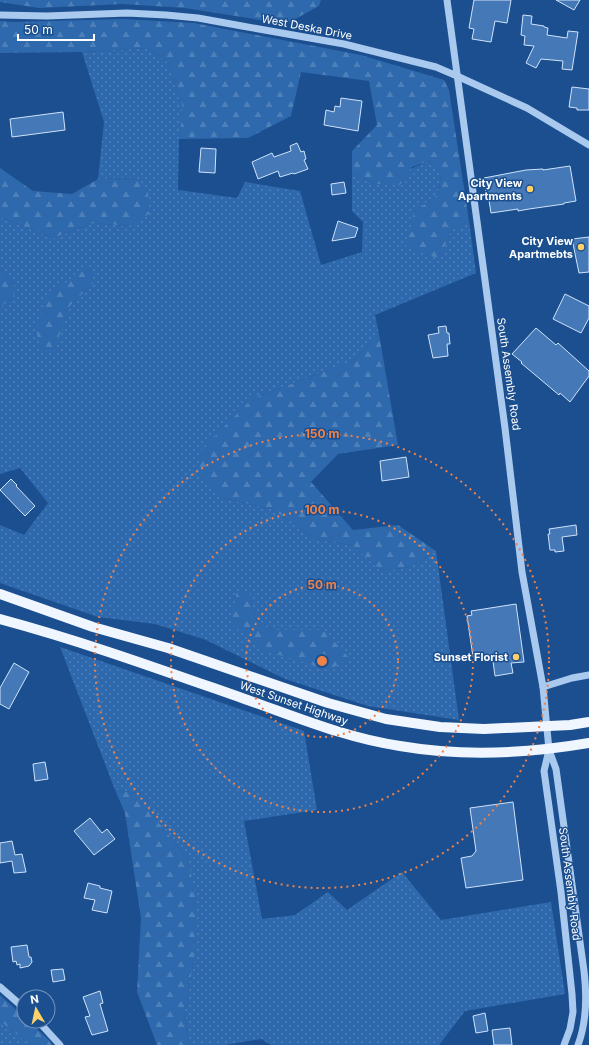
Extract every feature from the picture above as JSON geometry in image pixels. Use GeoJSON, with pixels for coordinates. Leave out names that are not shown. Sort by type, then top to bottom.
{"type":"FeatureCollection","features":[{"type":"Feature","properties":{"kind":"main road","name":"West Sunset Highway"},"geometry":{"type":"LineString","coordinates":[[0,594],[93,627],[168,648],[328,703],[366,714],[414,724],[459,729],[498,729],[589,722]]}},
{"type":"Feature","properties":{"kind":"main road","name":"West Sunset Highway"},"geometry":{"type":"LineString","coordinates":[[0,619],[149,666],[322,727],[398,746],[433,751],[507,753],[549,750],[589,744]]}},
{"type":"Feature","properties":{"kind":"street","name":"South Assembly Road"},"geometry":{"type":"LineString","coordinates":[[447,0],[456,76],[506,434],[522,572],[543,687],[549,750],[556,770],[585,978],[587,994],[582,1034],[578,1045]]}},
{"type":"Feature","properties":{"kind":"street","name":"West Deska Drive"},"geometry":{"type":"LineString","coordinates":[[0,15],[47,16],[127,13],[166,15],[198,18],[344,44],[436,67],[527,108],[589,145]]}},
{"type":"Feature","properties":{"kind":"street"},"geometry":{"type":"LineString","coordinates":[[543,687],[572,678],[589,675]]}},
{"type":"Feature","properties":{"kind":"street","name":"South Assembly Road"},"geometry":{"type":"LineString","coordinates":[[549,750],[544,771],[562,907],[573,1012],[570,1029],[564,1045]]}},
{"type":"Feature","properties":{"kind":"street"},"geometry":{"type":"LineString","coordinates":[[0,987],[16,1001]]}},
{"type":"Feature","properties":{"kind":"street"},"geometry":{"type":"LineString","coordinates":[[45,1029],[60,1045]]}},
{"type":"Feature","properties":{"kind":"green space"},"geometry":{"type":"Polygon","coordinates":[[[0,0],[321,0],[319,6],[286,24],[185,8],[122,4],[39,8],[0,2],[0,0]]]}},
{"type":"Feature","properties":{"kind":"green space"},"geometry":{"type":"Polygon","coordinates":[[[124,19],[194,23],[361,55],[444,80],[449,90],[469,221],[451,230],[440,259],[406,247],[414,212],[438,194],[441,176],[429,161],[412,167],[400,185],[375,184],[352,174],[352,151],[377,125],[369,81],[301,72],[291,116],[248,138],[179,139],[183,108],[168,62],[147,48],[82,52],[0,53],[0,21],[13,22],[124,19]]]}},
{"type":"Feature","properties":{"kind":"green space"},"geometry":{"type":"Polygon","coordinates":[[[147,48],[168,62],[183,108],[179,139],[178,190],[237,198],[245,182],[300,191],[321,265],[362,252],[363,222],[352,211],[352,174],[375,184],[429,161],[441,176],[438,194],[414,212],[440,259],[451,230],[469,221],[476,273],[375,315],[379,334],[353,361],[253,398],[223,498],[272,509],[315,539],[352,545],[382,571],[410,567],[436,551],[459,720],[368,706],[285,679],[206,640],[155,624],[98,617],[0,583],[0,525],[24,535],[48,503],[20,468],[0,474],[0,307],[14,297],[14,285],[0,268],[0,217],[53,238],[94,223],[129,226],[137,178],[98,179],[104,122],[82,52],[147,48]],[[89,267],[69,307],[93,283],[89,267]],[[237,591],[263,650],[324,630],[273,630],[256,619],[249,592],[237,591]]]}},
{"type":"Feature","properties":{"kind":"green space"},"geometry":{"type":"Polygon","coordinates":[[[0,168],[33,191],[72,194],[98,179],[137,178],[148,190],[149,214],[129,226],[94,223],[53,238],[0,217],[0,168]]]}},
{"type":"Feature","properties":{"kind":"green space"},"geometry":{"type":"Polygon","coordinates":[[[89,267],[93,283],[69,307],[54,351],[41,350],[36,331],[48,295],[89,267]]]}},
{"type":"Feature","properties":{"kind":"green space"},"geometry":{"type":"Polygon","coordinates":[[[0,268],[14,285],[14,297],[0,307],[0,268]]]}},
{"type":"Feature","properties":{"kind":"green space"},"geometry":{"type":"Polygon","coordinates":[[[379,334],[398,445],[338,454],[311,482],[353,530],[398,525],[436,551],[410,567],[382,571],[352,545],[315,539],[272,509],[223,498],[198,470],[202,449],[253,398],[353,361],[379,334]]]}},
{"type":"Feature","properties":{"kind":"green space"},"geometry":{"type":"Polygon","coordinates":[[[237,591],[249,591],[256,619],[273,630],[324,630],[349,658],[329,670],[263,650],[231,624],[237,591]]]}},
{"type":"Feature","properties":{"kind":"green space"},"geometry":{"type":"Polygon","coordinates":[[[60,647],[304,731],[317,810],[244,821],[262,919],[295,915],[328,892],[347,910],[402,872],[441,920],[551,902],[565,994],[465,1011],[439,1045],[271,1045],[261,1039],[225,1045],[191,1045],[187,1033],[185,1009],[194,960],[188,859],[158,822],[144,794],[115,790],[60,647]]]}},
{"type":"Feature","properties":{"kind":"green space"},"geometry":{"type":"Polygon","coordinates":[[[115,790],[144,794],[158,822],[188,859],[196,899],[194,960],[185,1009],[187,1033],[191,1045],[157,1045],[137,992],[141,918],[125,813],[115,790]]]}},
{"type":"Feature","properties":{"kind":"green space"},"geometry":{"type":"Polygon","coordinates":[[[0,995],[16,1010],[16,1029],[37,1029],[50,1041],[52,1045],[31,1045],[0,1021],[0,995]]]}},
{"type":"Feature","properties":{"kind":"green space"},"geometry":{"type":"Polygon","coordinates":[[[0,1021],[31,1045],[0,1045],[0,1021]]]}},
{"type":"Feature","properties":{"kind":"building"},"geometry":{"type":"Polygon","coordinates":[[[474,0],[511,0],[507,23],[495,21],[491,42],[472,39],[474,29],[469,28],[474,0]]]}},
{"type":"Feature","properties":{"kind":"building"},"geometry":{"type":"Polygon","coordinates":[[[556,0],[580,0],[574,10],[556,0]]]}},
{"type":"Feature","properties":{"kind":"building"},"geometry":{"type":"Polygon","coordinates":[[[523,15],[532,16],[531,24],[548,28],[547,35],[567,38],[568,31],[578,32],[572,70],[562,69],[563,61],[541,59],[536,68],[526,63],[534,46],[524,45],[525,36],[521,35],[523,15]]]}},
{"type":"Feature","properties":{"kind":"building"},"geometry":{"type":"Polygon","coordinates":[[[572,87],[589,89],[589,110],[577,110],[577,108],[569,107],[572,87]]]}},
{"type":"Feature","properties":{"kind":"building"},"geometry":{"type":"Polygon","coordinates":[[[341,98],[362,101],[358,131],[324,125],[326,110],[334,112],[335,106],[340,107],[341,98]]]}},
{"type":"Feature","properties":{"kind":"building"},"geometry":{"type":"Polygon","coordinates":[[[63,112],[65,130],[12,137],[10,119],[63,112]]]}},
{"type":"Feature","properties":{"kind":"building"},"geometry":{"type":"Polygon","coordinates":[[[297,143],[301,152],[304,151],[306,159],[304,160],[308,169],[280,177],[278,171],[258,179],[252,162],[272,153],[274,157],[291,151],[290,146],[297,143]]]}},
{"type":"Feature","properties":{"kind":"building"},"geometry":{"type":"Polygon","coordinates":[[[201,148],[216,149],[215,173],[199,172],[201,148]]]}},
{"type":"Feature","properties":{"kind":"building","name":"City View Apartments"},"geometry":{"type":"Polygon","coordinates":[[[570,166],[576,201],[518,211],[518,209],[491,213],[484,178],[526,170],[543,170],[570,166]]]}},
{"type":"Feature","properties":{"kind":"building"},"geometry":{"type":"Polygon","coordinates":[[[344,182],[346,193],[332,195],[331,184],[344,182]]]}},
{"type":"Feature","properties":{"kind":"building"},"geometry":{"type":"Polygon","coordinates":[[[338,221],[358,228],[355,237],[332,241],[338,221]]]}},
{"type":"Feature","properties":{"kind":"building","name":"City View Apartmebts"},"geometry":{"type":"Polygon","coordinates":[[[589,237],[589,272],[579,273],[572,239],[589,237]]]}},
{"type":"Feature","properties":{"kind":"building"},"geometry":{"type":"Polygon","coordinates":[[[565,294],[589,306],[589,318],[581,333],[553,319],[565,294]]]}},
{"type":"Feature","properties":{"kind":"building"},"geometry":{"type":"Polygon","coordinates":[[[446,326],[447,333],[449,333],[450,344],[447,344],[448,356],[433,358],[428,335],[439,333],[438,327],[446,326]]]}},
{"type":"Feature","properties":{"kind":"building"},"geometry":{"type":"Polygon","coordinates":[[[536,328],[556,345],[558,343],[589,371],[589,376],[570,402],[560,393],[559,395],[512,354],[536,328]]]}},
{"type":"Feature","properties":{"kind":"building"},"geometry":{"type":"Polygon","coordinates":[[[406,457],[409,477],[382,481],[380,461],[406,457]]]}},
{"type":"Feature","properties":{"kind":"building"},"geometry":{"type":"Polygon","coordinates":[[[11,479],[35,506],[25,516],[0,490],[11,479]]]}},
{"type":"Feature","properties":{"kind":"building"},"geometry":{"type":"Polygon","coordinates":[[[576,525],[577,535],[562,537],[564,551],[555,552],[555,550],[550,550],[548,534],[550,534],[549,529],[576,525]]]}},
{"type":"Feature","properties":{"kind":"building"},"geometry":{"type":"Polygon","coordinates":[[[516,604],[524,662],[511,663],[513,673],[495,676],[492,654],[473,657],[467,616],[472,615],[471,611],[516,604]]]}},
{"type":"Feature","properties":{"kind":"building"},"geometry":{"type":"Polygon","coordinates":[[[14,663],[29,672],[9,709],[0,704],[0,688],[14,663]]]}},
{"type":"Feature","properties":{"kind":"building"},"geometry":{"type":"Polygon","coordinates":[[[45,762],[48,779],[35,781],[33,764],[45,762]]]}},
{"type":"Feature","properties":{"kind":"building"},"geometry":{"type":"Polygon","coordinates":[[[513,802],[523,880],[466,888],[461,858],[472,856],[476,851],[470,808],[513,802]]]}},
{"type":"Feature","properties":{"kind":"building"},"geometry":{"type":"Polygon","coordinates":[[[90,818],[102,833],[107,829],[115,839],[94,855],[74,831],[90,818]]]}},
{"type":"Feature","properties":{"kind":"building"},"geometry":{"type":"Polygon","coordinates":[[[12,841],[15,855],[22,854],[26,872],[14,873],[12,861],[0,863],[0,843],[12,841]]]}},
{"type":"Feature","properties":{"kind":"building"},"geometry":{"type":"Polygon","coordinates":[[[88,883],[112,891],[107,913],[92,910],[95,900],[84,898],[88,883]]]}},
{"type":"Feature","properties":{"kind":"building"},"geometry":{"type":"Polygon","coordinates":[[[27,945],[29,957],[31,957],[32,962],[29,966],[20,968],[20,964],[17,965],[16,961],[13,962],[11,947],[27,945]]]}},
{"type":"Feature","properties":{"kind":"building"},"geometry":{"type":"Polygon","coordinates":[[[63,969],[65,980],[53,982],[51,970],[63,969]]]}},
{"type":"Feature","properties":{"kind":"building"},"geometry":{"type":"Polygon","coordinates":[[[100,991],[103,1003],[100,1004],[108,1031],[92,1035],[85,1017],[90,1016],[83,997],[100,991]]]}},
{"type":"Feature","properties":{"kind":"building"},"geometry":{"type":"Polygon","coordinates":[[[485,1013],[488,1031],[476,1033],[473,1016],[485,1013]]]}},
{"type":"Feature","properties":{"kind":"building"},"geometry":{"type":"Polygon","coordinates":[[[510,1028],[512,1045],[494,1045],[492,1030],[510,1028]]]}},
{"type":"Feature","properties":{"kind":"place","name":"City View Apartments"},"geometry":{"type":"Point","coordinates":[530,189]}},
{"type":"Feature","properties":{"kind":"place","name":"City View Apartmebts"},"geometry":{"type":"Point","coordinates":[581,247]}},
{"type":"Feature","properties":{"kind":"place","name":"Sunset Florist"},"geometry":{"type":"Point","coordinates":[516,657]}}]}
